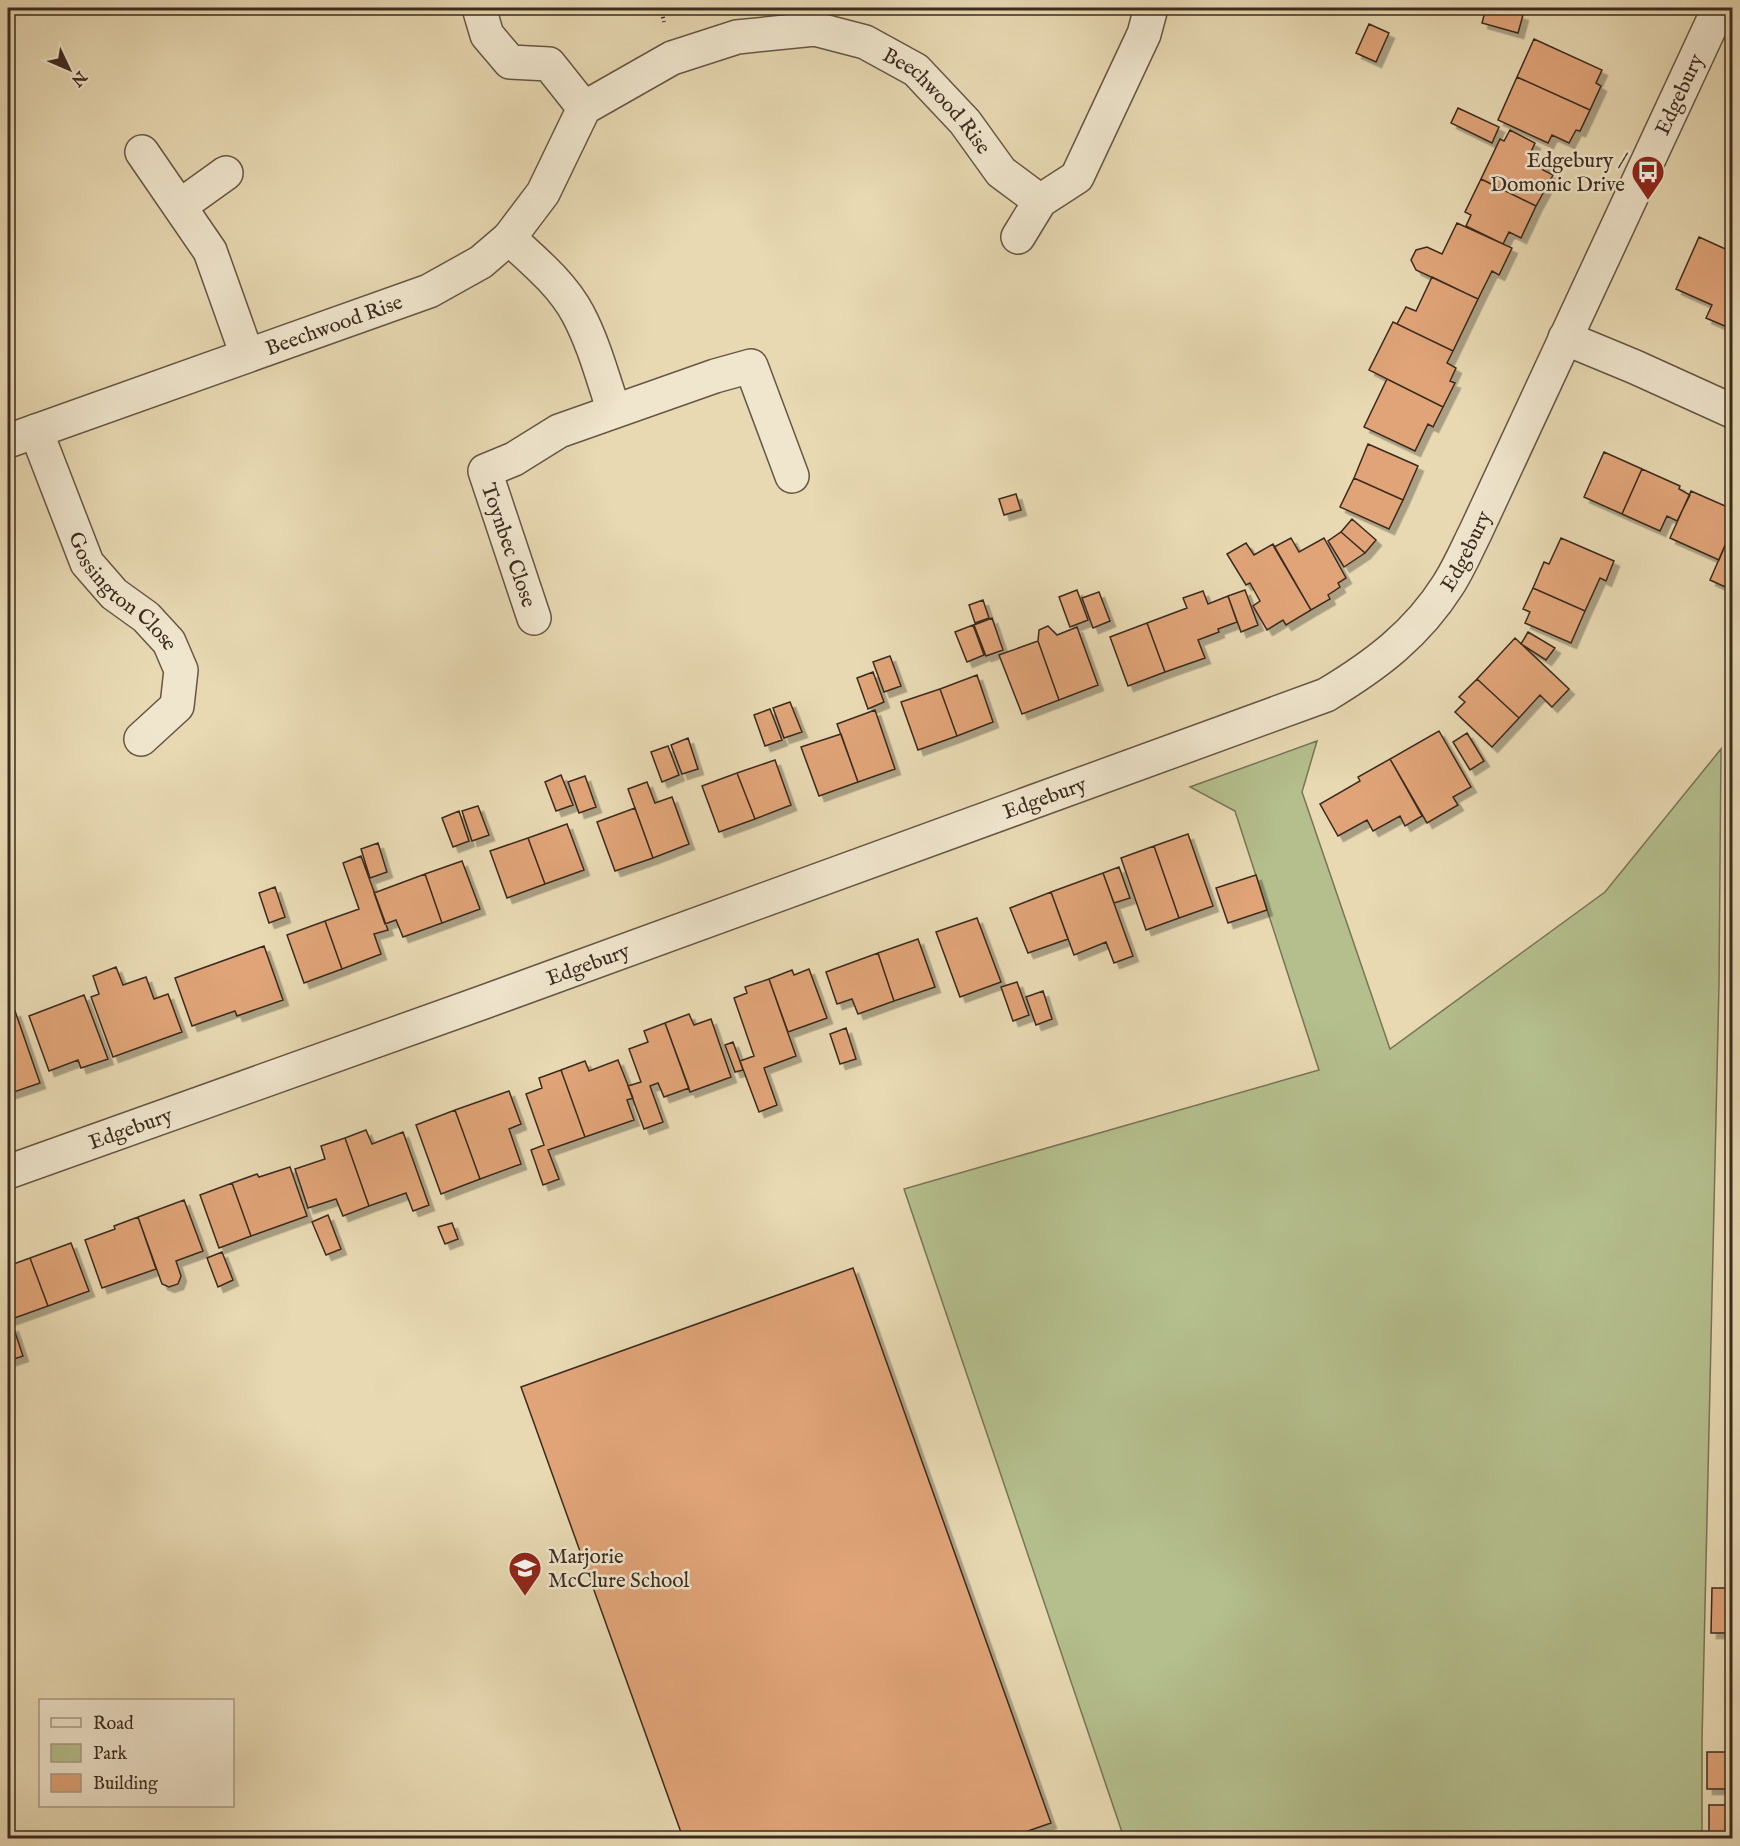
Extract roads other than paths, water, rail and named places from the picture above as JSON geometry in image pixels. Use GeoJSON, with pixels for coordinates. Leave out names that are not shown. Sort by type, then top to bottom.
{"type":"FeatureCollection","features":[{"type":"Feature","properties":{"kind":"street"},"geometry":{"type":"LineString","coordinates":[[479,8],[487,35],[510,62],[549,64],[584,108]]}},
{"type":"Feature","properties":{"kind":"street"},"geometry":{"type":"LineString","coordinates":[[1018,237],[1040,201],[1077,177],[1144,34],[1151,8]]}},
{"type":"Feature","properties":{"kind":"street","name":"Edgebury"},"geometry":{"type":"LineString","coordinates":[[8,1172],[484,1002],[1326,695],[1363,673],[1395,648],[1424,617],[1448,585],[1476,531],[1719,8]]}},
{"type":"Feature","properties":{"kind":"street","name":"Beechwood Rise"},"geometry":{"type":"LineString","coordinates":[[22,436],[429,291],[482,262],[509,238],[543,193],[584,108],[672,58],[737,36],[817,18],[916,70],[965,122],[1001,172],[1040,201]]}},
{"type":"Feature","properties":{"kind":"street"},"geometry":{"type":"LineString","coordinates":[[142,153],[210,251],[248,355]]}},
{"type":"Feature","properties":{"kind":"street"},"geometry":{"type":"LineString","coordinates":[[180,206],[226,173]]}},
{"type":"Feature","properties":{"kind":"street"},"geometry":{"type":"LineString","coordinates":[[509,238],[552,278],[578,313],[614,411]]}},
{"type":"Feature","properties":{"kind":"street"},"geometry":{"type":"LineString","coordinates":[[1565,338],[1732,411]]}},
{"type":"Feature","properties":{"kind":"street","name":"Toynbec Close"},"geometry":{"type":"LineString","coordinates":[[534,618],[485,471],[514,459],[559,431],[751,366],[792,476]]}},
{"type":"Feature","properties":{"kind":"street","name":"Gossington Close"},"geometry":{"type":"LineString","coordinates":[[22,436],[87,563],[114,594],[146,617],[169,642],[181,670],[177,706],[141,739]]}},
{"type":"Feature","properties":{"kind":"place","name":"Edgebury / Domonic Drive"},"geometry":{"type":"Point","coordinates":[1648,201]}},
{"type":"Feature","properties":{"kind":"place","name":"Marjorie McClure School"},"geometry":{"type":"Point","coordinates":[525,1597]}}]}
